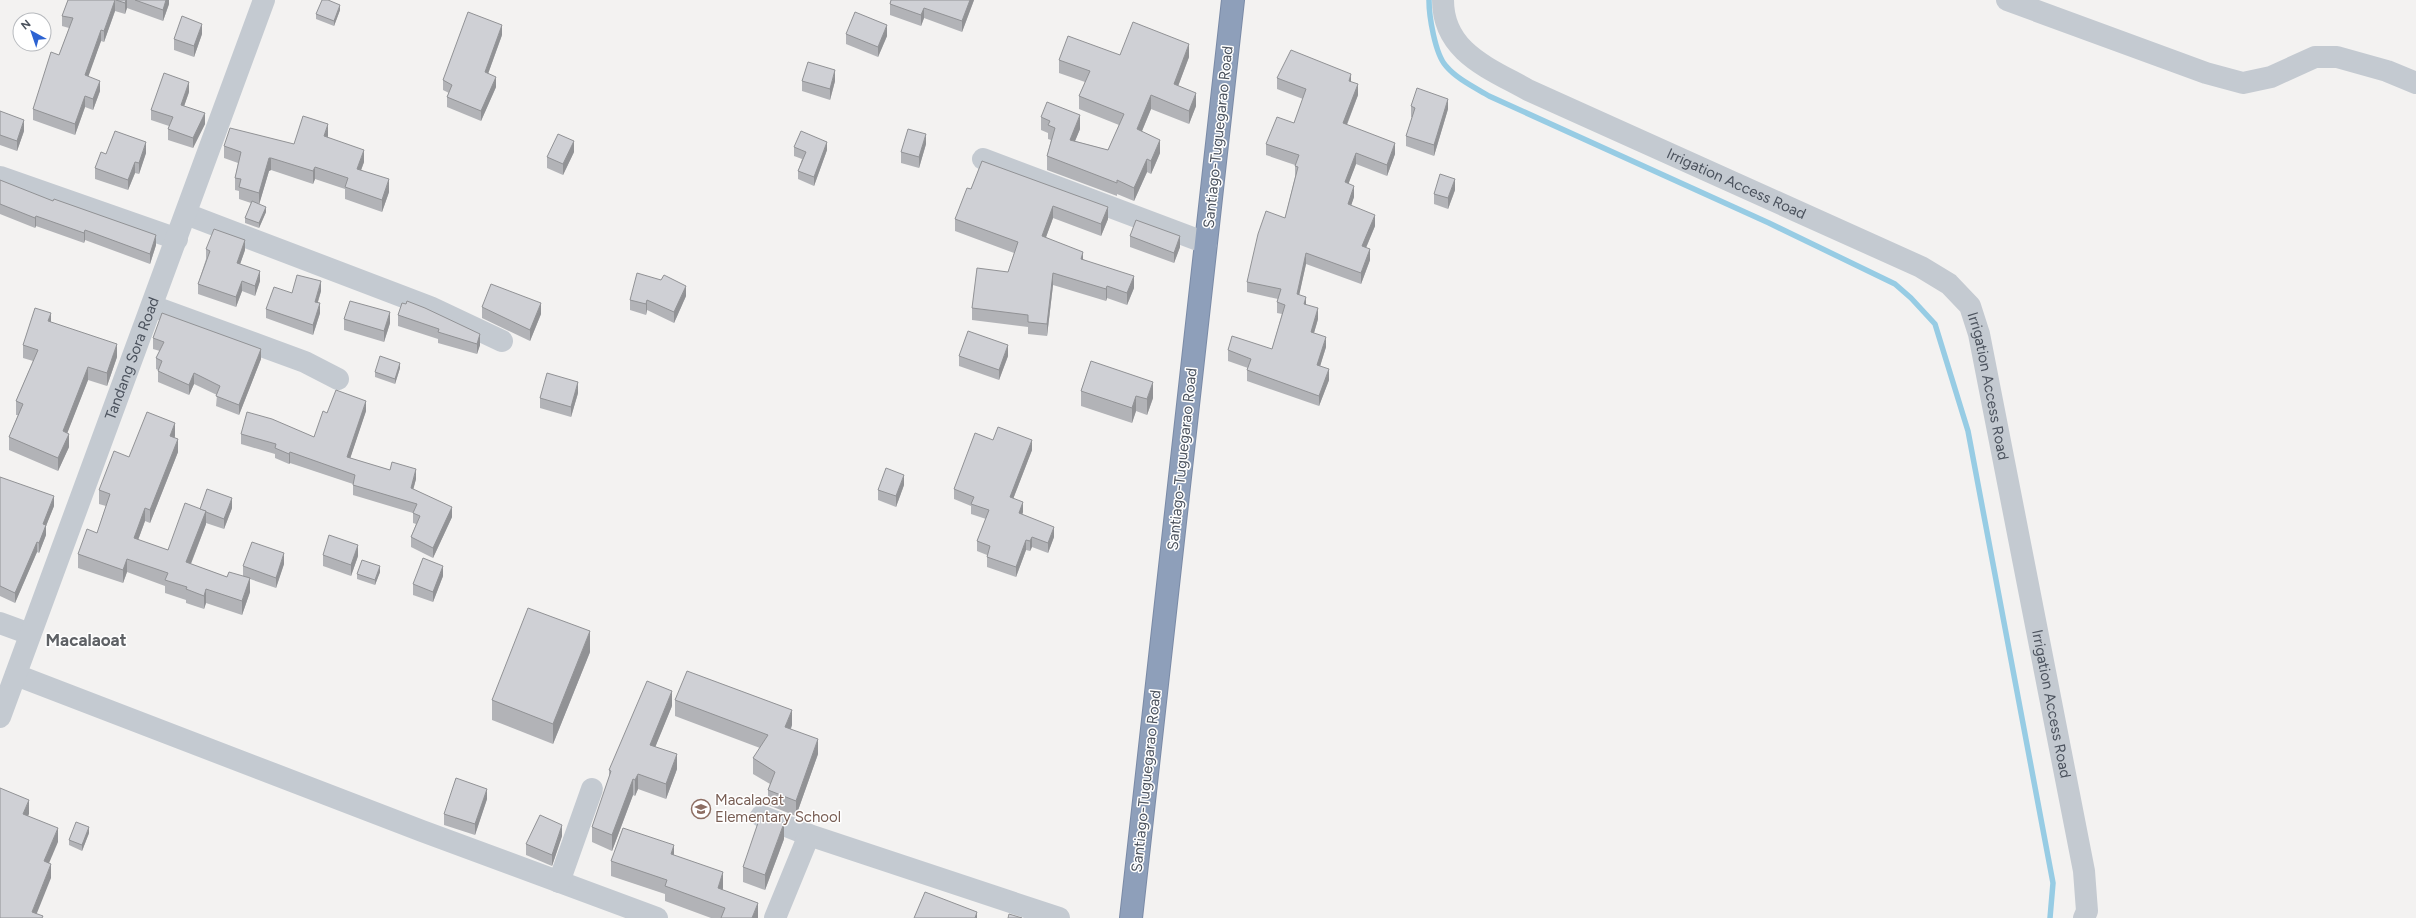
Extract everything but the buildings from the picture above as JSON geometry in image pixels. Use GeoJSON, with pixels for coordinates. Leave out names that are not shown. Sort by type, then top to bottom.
{"type":"FeatureCollection","features":[{"type":"Feature","properties":{"kind":"highway","name":"Santiago-Tuguegarao Road"},"geometry":{"type":"LineString","coordinates":[[1131,918],[1233,0]]}},
{"type":"Feature","properties":{"kind":"street","name":"Tandang Sora Road"},"geometry":{"type":"LineString","coordinates":[[2,708],[16,675],[264,0]]}},
{"type":"Feature","properties":{"kind":"street","name":"Irrigation Access Road"},"geometry":{"type":"LineString","coordinates":[[1443,0],[1443,17],[1453,39],[1471,57],[1494,71],[1528,90],[1921,267],[1949,284],[1970,306],[1979,334],[2084,871],[2087,911],[2084,918]]}},
{"type":"Feature","properties":{"kind":"street"},"geometry":{"type":"LineString","coordinates":[[2007,0],[2206,73],[2243,83],[2271,77],[2315,57],[2337,57],[2387,71],[2416,83]]}},
{"type":"Feature","properties":{"kind":"street"},"geometry":{"type":"LineString","coordinates":[[983,160],[1206,243]]}},
{"type":"Feature","properties":{"kind":"street"},"geometry":{"type":"LineString","coordinates":[[0,177],[177,239]]}},
{"type":"Feature","properties":{"kind":"street"},"geometry":{"type":"LineString","coordinates":[[186,214],[430,307],[502,341]]}},
{"type":"Feature","properties":{"kind":"street"},"geometry":{"type":"LineString","coordinates":[[152,306],[305,362],[338,379]]}},
{"type":"Feature","properties":{"kind":"street"},"geometry":{"type":"LineString","coordinates":[[0,623],[30,634]]}},
{"type":"Feature","properties":{"kind":"street"},"geometry":{"type":"LineString","coordinates":[[16,675],[657,918]]}},
{"type":"Feature","properties":{"kind":"street"},"geometry":{"type":"LineString","coordinates":[[559,882],[592,789]]}},
{"type":"Feature","properties":{"kind":"street"},"geometry":{"type":"LineString","coordinates":[[761,816],[810,836],[1059,918]]}},
{"type":"Feature","properties":{"kind":"street"},"geometry":{"type":"LineString","coordinates":[[776,918],[810,836]]}},
{"type":"Feature","properties":{"kind":"waterway"},"geometry":{"type":"LineString","coordinates":[[1429,0],[1431,25],[1439,53],[1446,66],[1455,75],[1489,96],[1769,223],[1895,284],[1911,298],[1935,324],[1968,431],[2053,883],[2050,918]]}},
{"type":"Feature","properties":{"kind":"place","name":"Macalaoat Elementary School"},"geometry":{"type":"Point","coordinates":[701,809]}},
{"type":"Feature","properties":{"kind":"district","name":"Macalaoat"},"geometry":{"type":"Point","coordinates":[86,640]}}]}
